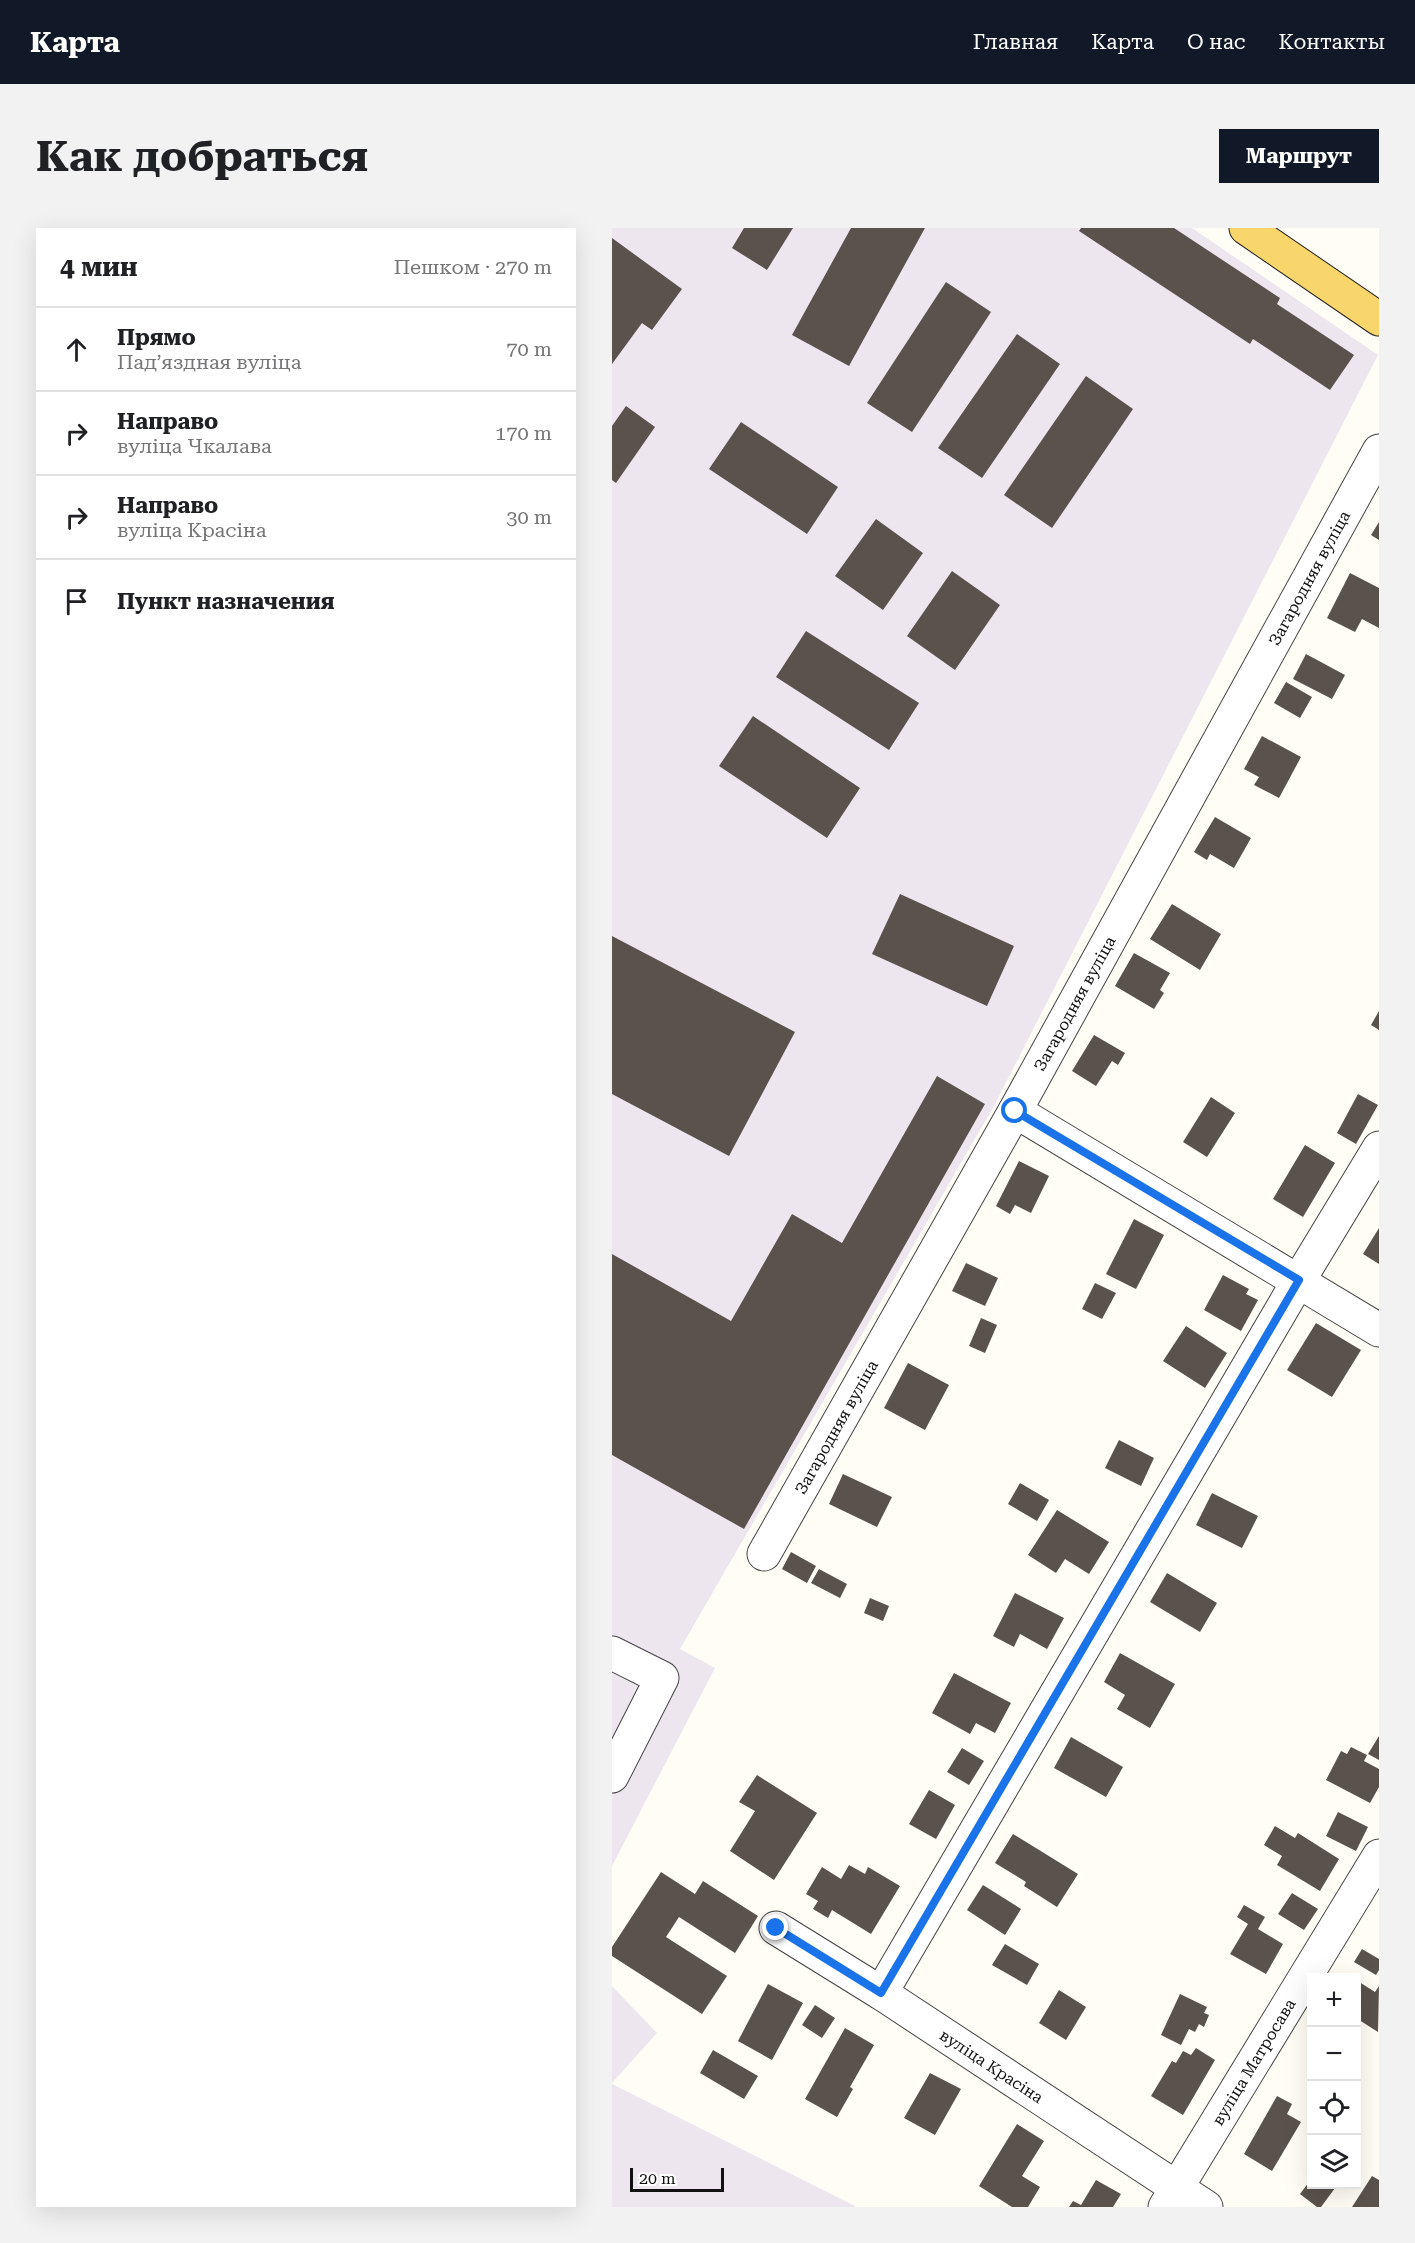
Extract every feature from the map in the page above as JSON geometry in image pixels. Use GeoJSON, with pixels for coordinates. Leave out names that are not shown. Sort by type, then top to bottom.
{"type":"FeatureCollection","features":[{"type":"Feature","properties":{"kind":"main road"},"geometry":{"type":"LineString","coordinates":[[1246,228],[1379,319]]}},
{"type":"Feature","properties":{"kind":"street","name":"Загародняя вуліца"},"geometry":{"type":"LineString","coordinates":[[764,1554],[1015,1111],[1379,451]]}},
{"type":"Feature","properties":{"kind":"street"},"geometry":{"type":"LineString","coordinates":[[1015,1111],[1379,1330]]}},
{"type":"Feature","properties":{"kind":"street"},"geometry":{"type":"LineString","coordinates":[[881,1993],[1299,1280],[1379,1148]]}},
{"type":"Feature","properties":{"kind":"street"},"geometry":{"type":"LineString","coordinates":[[612,1653],[662,1678],[612,1776]]}},
{"type":"Feature","properties":{"kind":"street","name":"вуліца Матросава"},"geometry":{"type":"LineString","coordinates":[[1171,2197],[1379,1856]]}},
{"type":"Feature","properties":{"kind":"street","name":"вуліца Красіна"},"geometry":{"type":"LineString","coordinates":[[776,1928],[881,1993],[1171,2197],[1206,2207]]}},
{"type":"Feature","properties":{"kind":"shaded area"},"geometry":{"type":"Polygon","coordinates":[[[612,228],[1192,228],[1378,355],[994,1106],[680,1649],[715,1668],[612,1866],[612,228]]]}},
{"type":"Feature","properties":{"kind":"shaded area"},"geometry":{"type":"Polygon","coordinates":[[[612,1986],[657,2033],[612,2083],[612,1986]]]}},
{"type":"Feature","properties":{"kind":"shaded area"},"geometry":{"type":"Polygon","coordinates":[[[612,2084],[855,2206],[612,2207],[612,2084]]]}},
{"type":"Feature","properties":{"kind":"building"},"geometry":{"type":"Polygon","coordinates":[[[744,228],[793,228],[767,270],[732,248],[744,228]]]}},
{"type":"Feature","properties":{"kind":"building"},"geometry":{"type":"Polygon","coordinates":[[[851,228],[925,228],[849,366],[792,335],[851,228]]]}},
{"type":"Feature","properties":{"kind":"building"},"geometry":{"type":"Polygon","coordinates":[[[1081,228],[1174,228],[1280,298],[1277,304],[1354,355],[1330,390],[1253,339],[1250,344],[1079,231],[1081,228]]]}},
{"type":"Feature","properties":{"kind":"building"},"geometry":{"type":"Polygon","coordinates":[[[612,238],[682,289],[652,330],[642,323],[612,364],[612,238]]]}},
{"type":"Feature","properties":{"kind":"building"},"geometry":{"type":"Polygon","coordinates":[[[946,282],[991,312],[912,432],[867,403],[946,282]]]}},
{"type":"Feature","properties":{"kind":"building"},"geometry":{"type":"Polygon","coordinates":[[[1017,334],[1060,364],[982,478],[938,448],[1017,334]]]}},
{"type":"Feature","properties":{"kind":"building"},"geometry":{"type":"Polygon","coordinates":[[[1086,376],[1133,409],[1052,528],[1004,495],[1086,376]]]}},
{"type":"Feature","properties":{"kind":"building"},"geometry":{"type":"Polygon","coordinates":[[[626,406],[655,427],[616,483],[612,480],[612,426],[626,406]]]}},
{"type":"Feature","properties":{"kind":"building"},"geometry":{"type":"Polygon","coordinates":[[[741,422],[838,487],[807,534],[709,469],[741,422]]]}},
{"type":"Feature","properties":{"kind":"building"},"geometry":{"type":"Polygon","coordinates":[[[876,519],[923,553],[883,610],[835,576],[876,519]]]}},
{"type":"Feature","properties":{"kind":"building"},"geometry":{"type":"Polygon","coordinates":[[[1379,522],[1379,540],[1371,535],[1379,522]]]}},
{"type":"Feature","properties":{"kind":"building"},"geometry":{"type":"Polygon","coordinates":[[[952,571],[1000,605],[955,670],[907,636],[952,571]]]}},
{"type":"Feature","properties":{"kind":"building"},"geometry":{"type":"Polygon","coordinates":[[[1350,573],[1379,588],[1379,628],[1362,619],[1355,632],[1327,618],[1350,573]]]}},
{"type":"Feature","properties":{"kind":"building"},"geometry":{"type":"Polygon","coordinates":[[[806,631],[919,703],[889,750],[776,677],[806,631]]]}},
{"type":"Feature","properties":{"kind":"building"},"geometry":{"type":"Polygon","coordinates":[[[1306,654],[1345,675],[1332,699],[1293,679],[1306,654]]]}},
{"type":"Feature","properties":{"kind":"building"},"geometry":{"type":"Polygon","coordinates":[[[1286,682],[1312,697],[1300,718],[1274,703],[1286,682]]]}},
{"type":"Feature","properties":{"kind":"building"},"geometry":{"type":"Polygon","coordinates":[[[753,716],[860,788],[827,838],[719,766],[753,716]]]}},
{"type":"Feature","properties":{"kind":"building"},"geometry":{"type":"Polygon","coordinates":[[[1262,736],[1301,757],[1279,798],[1254,785],[1259,777],[1244,769],[1262,736]]]}},
{"type":"Feature","properties":{"kind":"building"},"geometry":{"type":"Polygon","coordinates":[[[1215,817],[1251,838],[1234,868],[1210,854],[1207,860],[1194,852],[1215,817]]]}},
{"type":"Feature","properties":{"kind":"building"},"geometry":{"type":"Polygon","coordinates":[[[900,894],[1014,946],[987,1006],[872,954],[900,894]]]}},
{"type":"Feature","properties":{"kind":"building"},"geometry":{"type":"Polygon","coordinates":[[[1172,904],[1221,934],[1200,970],[1150,939],[1172,904]]]}},
{"type":"Feature","properties":{"kind":"building"},"geometry":{"type":"Polygon","coordinates":[[[612,936],[795,1032],[729,1156],[612,1094],[612,936]]]}},
{"type":"Feature","properties":{"kind":"building"},"geometry":{"type":"Polygon","coordinates":[[[1134,953],[1170,973],[1160,990],[1164,993],[1154,1009],[1115,986],[1134,953]]]}},
{"type":"Feature","properties":{"kind":"building"},"geometry":{"type":"Polygon","coordinates":[[[1379,1011],[1379,1030],[1371,1025],[1379,1011]]]}},
{"type":"Feature","properties":{"kind":"building"},"geometry":{"type":"Polygon","coordinates":[[[1094,1035],[1125,1053],[1118,1065],[1112,1061],[1096,1086],[1072,1071],[1094,1035]]]}},
{"type":"Feature","properties":{"kind":"building"},"geometry":{"type":"Polygon","coordinates":[[[937,1076],[985,1104],[744,1529],[612,1455],[612,1254],[731,1321],[792,1214],[842,1243],[937,1076]]]}},
{"type":"Feature","properties":{"kind":"building"},"geometry":{"type":"Polygon","coordinates":[[[1358,1094],[1378,1105],[1356,1144],[1337,1133],[1358,1094]]]}},
{"type":"Feature","properties":{"kind":"building"},"geometry":{"type":"Polygon","coordinates":[[[1211,1097],[1235,1113],[1207,1157],[1183,1142],[1211,1097]]]}},
{"type":"Feature","properties":{"kind":"building"},"geometry":{"type":"Polygon","coordinates":[[[1305,1145],[1335,1163],[1303,1217],[1273,1199],[1305,1145]]]}},
{"type":"Feature","properties":{"kind":"building"},"geometry":{"type":"Polygon","coordinates":[[[1019,1161],[1049,1176],[1031,1213],[1015,1205],[1010,1214],[996,1206],[1019,1161]]]}},
{"type":"Feature","properties":{"kind":"building"},"geometry":{"type":"Polygon","coordinates":[[[1134,1219],[1164,1235],[1136,1289],[1106,1274],[1134,1219]]]}},
{"type":"Feature","properties":{"kind":"building"},"geometry":{"type":"Polygon","coordinates":[[[1379,1228],[1379,1264],[1363,1254],[1379,1228]]]}},
{"type":"Feature","properties":{"kind":"building"},"geometry":{"type":"Polygon","coordinates":[[[966,1263],[998,1278],[985,1306],[952,1291],[966,1263]]]}},
{"type":"Feature","properties":{"kind":"building"},"geometry":{"type":"Polygon","coordinates":[[[1223,1275],[1249,1289],[1246,1294],[1258,1300],[1241,1331],[1204,1310],[1223,1275]]]}},
{"type":"Feature","properties":{"kind":"building"},"geometry":{"type":"Polygon","coordinates":[[[1095,1283],[1116,1293],[1102,1319],[1082,1309],[1095,1283]]]}},
{"type":"Feature","properties":{"kind":"building"},"geometry":{"type":"Polygon","coordinates":[[[981,1318],[997,1325],[985,1353],[969,1346],[981,1318]]]}},
{"type":"Feature","properties":{"kind":"building"},"geometry":{"type":"Polygon","coordinates":[[[1316,1323],[1361,1350],[1332,1397],[1287,1370],[1316,1323]]]}},
{"type":"Feature","properties":{"kind":"building"},"geometry":{"type":"Polygon","coordinates":[[[1186,1326],[1227,1353],[1205,1388],[1163,1361],[1186,1326]]]}},
{"type":"Feature","properties":{"kind":"building"},"geometry":{"type":"Polygon","coordinates":[[[908,1363],[949,1385],[925,1430],[884,1408],[908,1363]]]}},
{"type":"Feature","properties":{"kind":"building"},"geometry":{"type":"Polygon","coordinates":[[[1119,1440],[1154,1458],[1141,1486],[1105,1468],[1119,1440]]]}},
{"type":"Feature","properties":{"kind":"building"},"geometry":{"type":"Polygon","coordinates":[[[843,1474],[892,1497],[877,1527],[829,1504],[843,1474]]]}},
{"type":"Feature","properties":{"kind":"building"},"geometry":{"type":"Polygon","coordinates":[[[1020,1483],[1049,1500],[1037,1521],[1008,1504],[1020,1483]]]}},
{"type":"Feature","properties":{"kind":"building"},"geometry":{"type":"Polygon","coordinates":[[[1212,1493],[1258,1516],[1242,1548],[1196,1525],[1212,1493]]]}},
{"type":"Feature","properties":{"kind":"building"},"geometry":{"type":"Polygon","coordinates":[[[1057,1510],[1109,1542],[1089,1574],[1065,1559],[1056,1573],[1028,1555],[1057,1510]]]}},
{"type":"Feature","properties":{"kind":"building"},"geometry":{"type":"Polygon","coordinates":[[[791,1552],[816,1566],[807,1583],[782,1569],[791,1552]]]}},
{"type":"Feature","properties":{"kind":"building"},"geometry":{"type":"Polygon","coordinates":[[[819,1569],[847,1584],[840,1598],[811,1583],[819,1569]]]}},
{"type":"Feature","properties":{"kind":"building"},"geometry":{"type":"Polygon","coordinates":[[[1167,1573],[1217,1603],[1200,1632],[1150,1602],[1167,1573]]]}},
{"type":"Feature","properties":{"kind":"building"},"geometry":{"type":"Polygon","coordinates":[[[1015,1593],[1064,1618],[1047,1649],[1020,1634],[1014,1647],[993,1636],[1015,1593]]]}},
{"type":"Feature","properties":{"kind":"building"},"geometry":{"type":"Polygon","coordinates":[[[870,1598],[889,1606],[883,1621],[864,1613],[870,1598]]]}},
{"type":"Feature","properties":{"kind":"building"},"geometry":{"type":"Polygon","coordinates":[[[1120,1653],[1175,1684],[1150,1728],[1117,1709],[1125,1695],[1104,1682],[1120,1653]]]}},
{"type":"Feature","properties":{"kind":"building"},"geometry":{"type":"Polygon","coordinates":[[[954,1673],[1011,1703],[995,1733],[976,1723],[970,1734],[932,1713],[954,1673]]]}},
{"type":"Feature","properties":{"kind":"building"},"geometry":{"type":"Polygon","coordinates":[[[1379,1736],[1379,1760],[1368,1754],[1379,1736]]]}},
{"type":"Feature","properties":{"kind":"building"},"geometry":{"type":"Polygon","coordinates":[[[1071,1737],[1123,1767],[1106,1797],[1054,1768],[1071,1737]]]}},
{"type":"Feature","properties":{"kind":"building"},"geometry":{"type":"Polygon","coordinates":[[[1351,1747],[1367,1755],[1364,1761],[1379,1769],[1379,1787],[1370,1803],[1326,1780],[1341,1751],[1347,1754],[1351,1747]]]}},
{"type":"Feature","properties":{"kind":"building"},"geometry":{"type":"Polygon","coordinates":[[[962,1748],[984,1761],[969,1785],[947,1772],[962,1748]]]}},
{"type":"Feature","properties":{"kind":"building"},"geometry":{"type":"Polygon","coordinates":[[[757,1775],[817,1813],[774,1880],[730,1851],[755,1811],[739,1802],[757,1775]]]}},
{"type":"Feature","properties":{"kind":"building"},"geometry":{"type":"Polygon","coordinates":[[[929,1790],[955,1805],[936,1839],[909,1824],[929,1790]]]}},
{"type":"Feature","properties":{"kind":"building"},"geometry":{"type":"Polygon","coordinates":[[[1338,1812],[1368,1827],[1356,1851],[1326,1836],[1338,1812]]]}},
{"type":"Feature","properties":{"kind":"building"},"geometry":{"type":"Polygon","coordinates":[[[1275,1826],[1295,1838],[1298,1833],[1339,1859],[1320,1891],[1277,1865],[1282,1856],[1264,1845],[1275,1826]]]}},
{"type":"Feature","properties":{"kind":"building"},"geometry":{"type":"Polygon","coordinates":[[[1013,1834],[1078,1874],[1057,1907],[1024,1886],[1026,1882],[995,1863],[1013,1834]]]}},
{"type":"Feature","properties":{"kind":"building"},"geometry":{"type":"Polygon","coordinates":[[[849,1865],[865,1874],[868,1867],[900,1886],[871,1934],[832,1910],[828,1918],[813,1909],[818,1901],[806,1894],[822,1867],[841,1879],[849,1865]]]}},
{"type":"Feature","properties":{"kind":"building"},"geometry":{"type":"Polygon","coordinates":[[[661,1872],[695,1894],[703,1881],[758,1916],[735,1953],[679,1917],[666,1937],[727,1976],[702,2014],[612,1956],[612,1947],[661,1872]]]}},
{"type":"Feature","properties":{"kind":"building"},"geometry":{"type":"Polygon","coordinates":[[[983,1885],[1021,1909],[1005,1935],[967,1910],[983,1885]]]}},
{"type":"Feature","properties":{"kind":"building"},"geometry":{"type":"Polygon","coordinates":[[[1292,1893],[1318,1909],[1304,1930],[1278,1914],[1292,1893]]]}},
{"type":"Feature","properties":{"kind":"building"},"geometry":{"type":"Polygon","coordinates":[[[1244,1905],[1265,1917],[1258,1929],[1283,1944],[1266,1974],[1230,1954],[1248,1924],[1237,1917],[1244,1905]]]}},
{"type":"Feature","properties":{"kind":"building"},"geometry":{"type":"Polygon","coordinates":[[[1005,1944],[1039,1964],[1027,1985],[992,1965],[1005,1944]]]}},
{"type":"Feature","properties":{"kind":"building"},"geometry":{"type":"Polygon","coordinates":[[[1362,1949],[1379,1959],[1379,1970],[1376,1975],[1354,1962],[1362,1949]]]}},
{"type":"Feature","properties":{"kind":"building"},"geometry":{"type":"Polygon","coordinates":[[[1361,1983],[1375,1992],[1379,1986],[1378,2032],[1361,2021],[1361,1983]]]}},
{"type":"Feature","properties":{"kind":"building"},"geometry":{"type":"Polygon","coordinates":[[[768,1984],[803,2003],[772,2060],[738,2041],[768,1984]]]}},
{"type":"Feature","properties":{"kind":"building"},"geometry":{"type":"Polygon","coordinates":[[[1059,1990],[1086,2007],[1066,2040],[1039,2023],[1059,1990]]]}},
{"type":"Feature","properties":{"kind":"building"},"geometry":{"type":"Polygon","coordinates":[[[1180,1994],[1207,2007],[1204,2013],[1209,2015],[1204,2027],[1199,2024],[1195,2032],[1189,2029],[1181,2045],[1161,2035],[1180,1994]]]}},
{"type":"Feature","properties":{"kind":"building"},"geometry":{"type":"Polygon","coordinates":[[[815,2005],[835,2018],[822,2038],[802,2025],[815,2005]]]}},
{"type":"Feature","properties":{"kind":"building"},"geometry":{"type":"Polygon","coordinates":[[[845,2028],[874,2045],[850,2087],[853,2089],[837,2117],[805,2099],[845,2028]]]}},
{"type":"Feature","properties":{"kind":"building"},"geometry":{"type":"Polygon","coordinates":[[[1196,2048],[1215,2060],[1183,2115],[1151,2096],[1172,2061],[1176,2063],[1183,2051],[1191,2055],[1196,2048]]]}},
{"type":"Feature","properties":{"kind":"building"},"geometry":{"type":"Polygon","coordinates":[[[713,2050],[758,2076],[744,2099],[700,2073],[713,2050]]]}},
{"type":"Feature","properties":{"kind":"building"},"geometry":{"type":"Polygon","coordinates":[[[930,2073],[961,2089],[935,2135],[904,2118],[930,2073]]]}},
{"type":"Feature","properties":{"kind":"building"},"geometry":{"type":"Polygon","coordinates":[[[1277,2096],[1292,2104],[1287,2114],[1301,2122],[1272,2171],[1244,2154],[1277,2096]]]}},
{"type":"Feature","properties":{"kind":"building"},"geometry":{"type":"Polygon","coordinates":[[[1017,2124],[1044,2141],[1022,2176],[1040,2187],[1028,2207],[1012,2207],[979,2186],[1017,2124]]]}},
{"type":"Feature","properties":{"kind":"building"},"geometry":{"type":"Polygon","coordinates":[[[1372,2176],[1379,2180],[1379,2207],[1352,2207],[1372,2176]]]}},
{"type":"Feature","properties":{"kind":"building"},"geometry":{"type":"Polygon","coordinates":[[[1096,2180],[1121,2194],[1113,2207],[1069,2207],[1073,2201],[1081,2205],[1096,2180]]]}},
{"type":"Feature","properties":{"kind":"building"},"geometry":{"type":"Polygon","coordinates":[[[1307,2185],[1307,2189],[1334,2189],[1321,2207],[1317,2207],[1300,2194],[1307,2185]]]}},
{"type":"Feature","properties":{"kind":"route"},"geometry":{"type":"LineString","coordinates":[[776,1928],[881,1993],[1299,1280],[1015,1111]]}}]}
